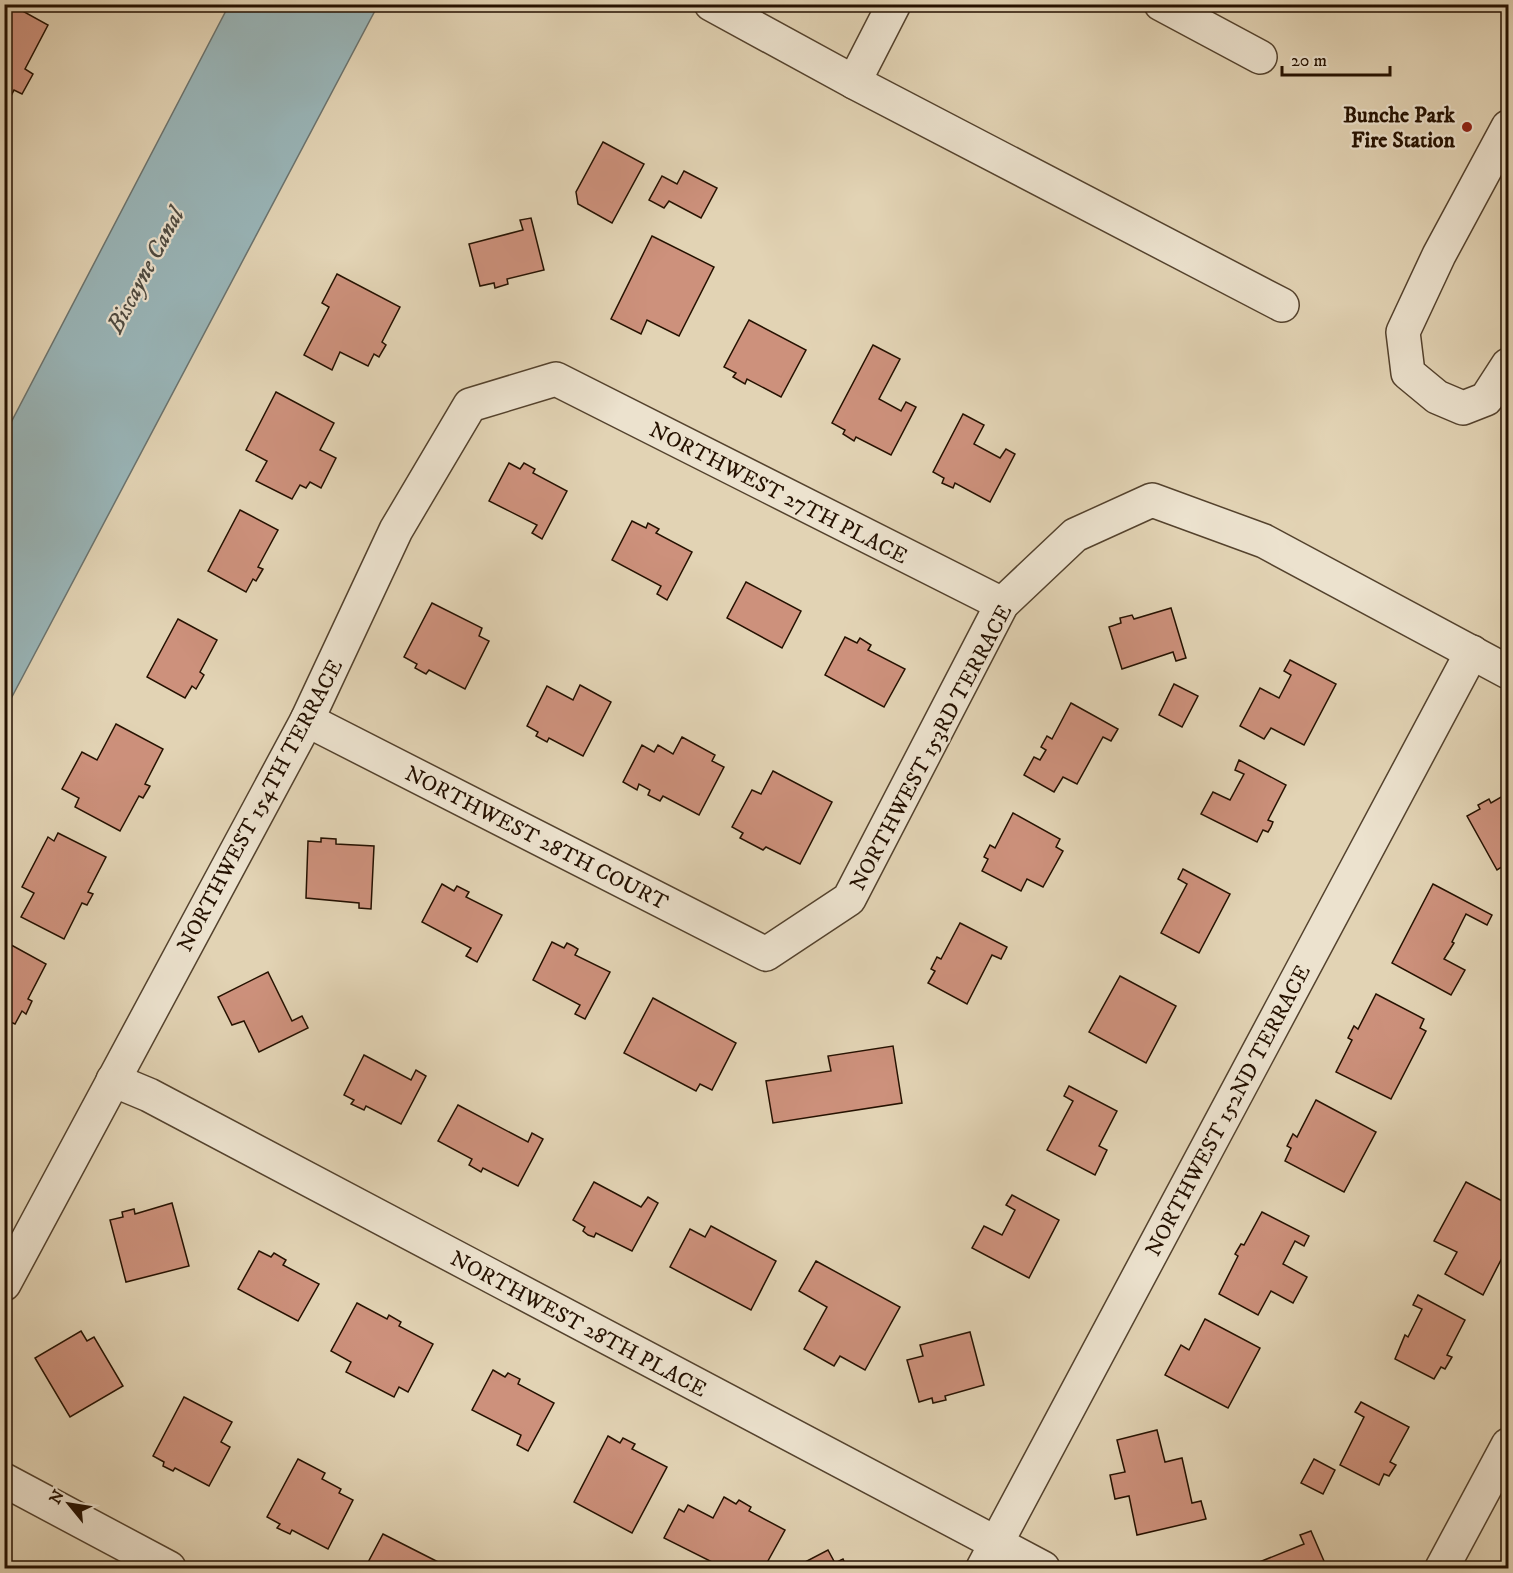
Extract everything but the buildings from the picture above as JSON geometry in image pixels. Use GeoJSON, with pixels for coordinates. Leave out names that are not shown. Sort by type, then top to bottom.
{"type":"FeatureCollection","features":[{"type":"Feature","properties":{"kind":"street"},"geometry":{"type":"LineString","coordinates":[[711,4],[854,82],[1282,305]]}},
{"type":"Feature","properties":{"kind":"street"},"geometry":{"type":"LineString","coordinates":[[854,82],[894,4]]}},
{"type":"Feature","properties":{"kind":"street"},"geometry":{"type":"LineString","coordinates":[[1161,4],[1260,57]]}},
{"type":"Feature","properties":{"kind":"street"},"geometry":{"type":"LineString","coordinates":[[1509,127],[1439,255],[1403,332],[1408,374],[1437,397],[1463,408],[1486,399],[1509,365]]}},
{"type":"Feature","properties":{"kind":"street","name":"NORTHWEST 27TH PLACE"},"geometry":{"type":"LineString","coordinates":[[556,379],[1002,604]]}},
{"type":"Feature","properties":{"kind":"street","name":"NORTHWEST 154TH TERRACE"},"geometry":{"type":"LineString","coordinates":[[4,1284],[307,720],[396,530],[470,405],[556,379]]}},
{"type":"Feature","properties":{"kind":"street","name":"NORTHWEST 153RD TERRACE"},"geometry":{"type":"LineString","coordinates":[[766,954],[849,899],[1002,604],[1075,535],[1152,500],[1264,541],[1472,652]]}},
{"type":"Feature","properties":{"kind":"street"},"geometry":{"type":"LineString","coordinates":[[1472,652],[1509,672]]}},
{"type":"Feature","properties":{"kind":"street","name":"NORTHWEST 152ND TERRACE"},"geometry":{"type":"LineString","coordinates":[[990,1556],[1472,652]]}},
{"type":"Feature","properties":{"kind":"street","name":"NORTHWEST 28TH COURT"},"geometry":{"type":"LineString","coordinates":[[307,720],[766,954]]}},
{"type":"Feature","properties":{"kind":"street","name":"NORTHWEST 28TH PLACE"},"geometry":{"type":"LineString","coordinates":[[113,1080],[149,1095],[990,1556],[1043,1569]]}},
{"type":"Feature","properties":{"kind":"street"},"geometry":{"type":"LineString","coordinates":[[1442,1569],[1509,1445]]}},
{"type":"Feature","properties":{"kind":"street"},"geometry":{"type":"LineString","coordinates":[[4,1480],[169,1569]]}},
{"type":"Feature","properties":{"kind":"water","name":"Biscayne Canal"},"geometry":{"type":"Polygon","coordinates":[[[229,5],[378,5],[5,710],[5,434],[229,5]]]}},
{"type":"Feature","properties":{"kind":"place","name":"Bunche Park Fire Station"},"geometry":{"type":"Point","coordinates":[1467,127]}}]}
